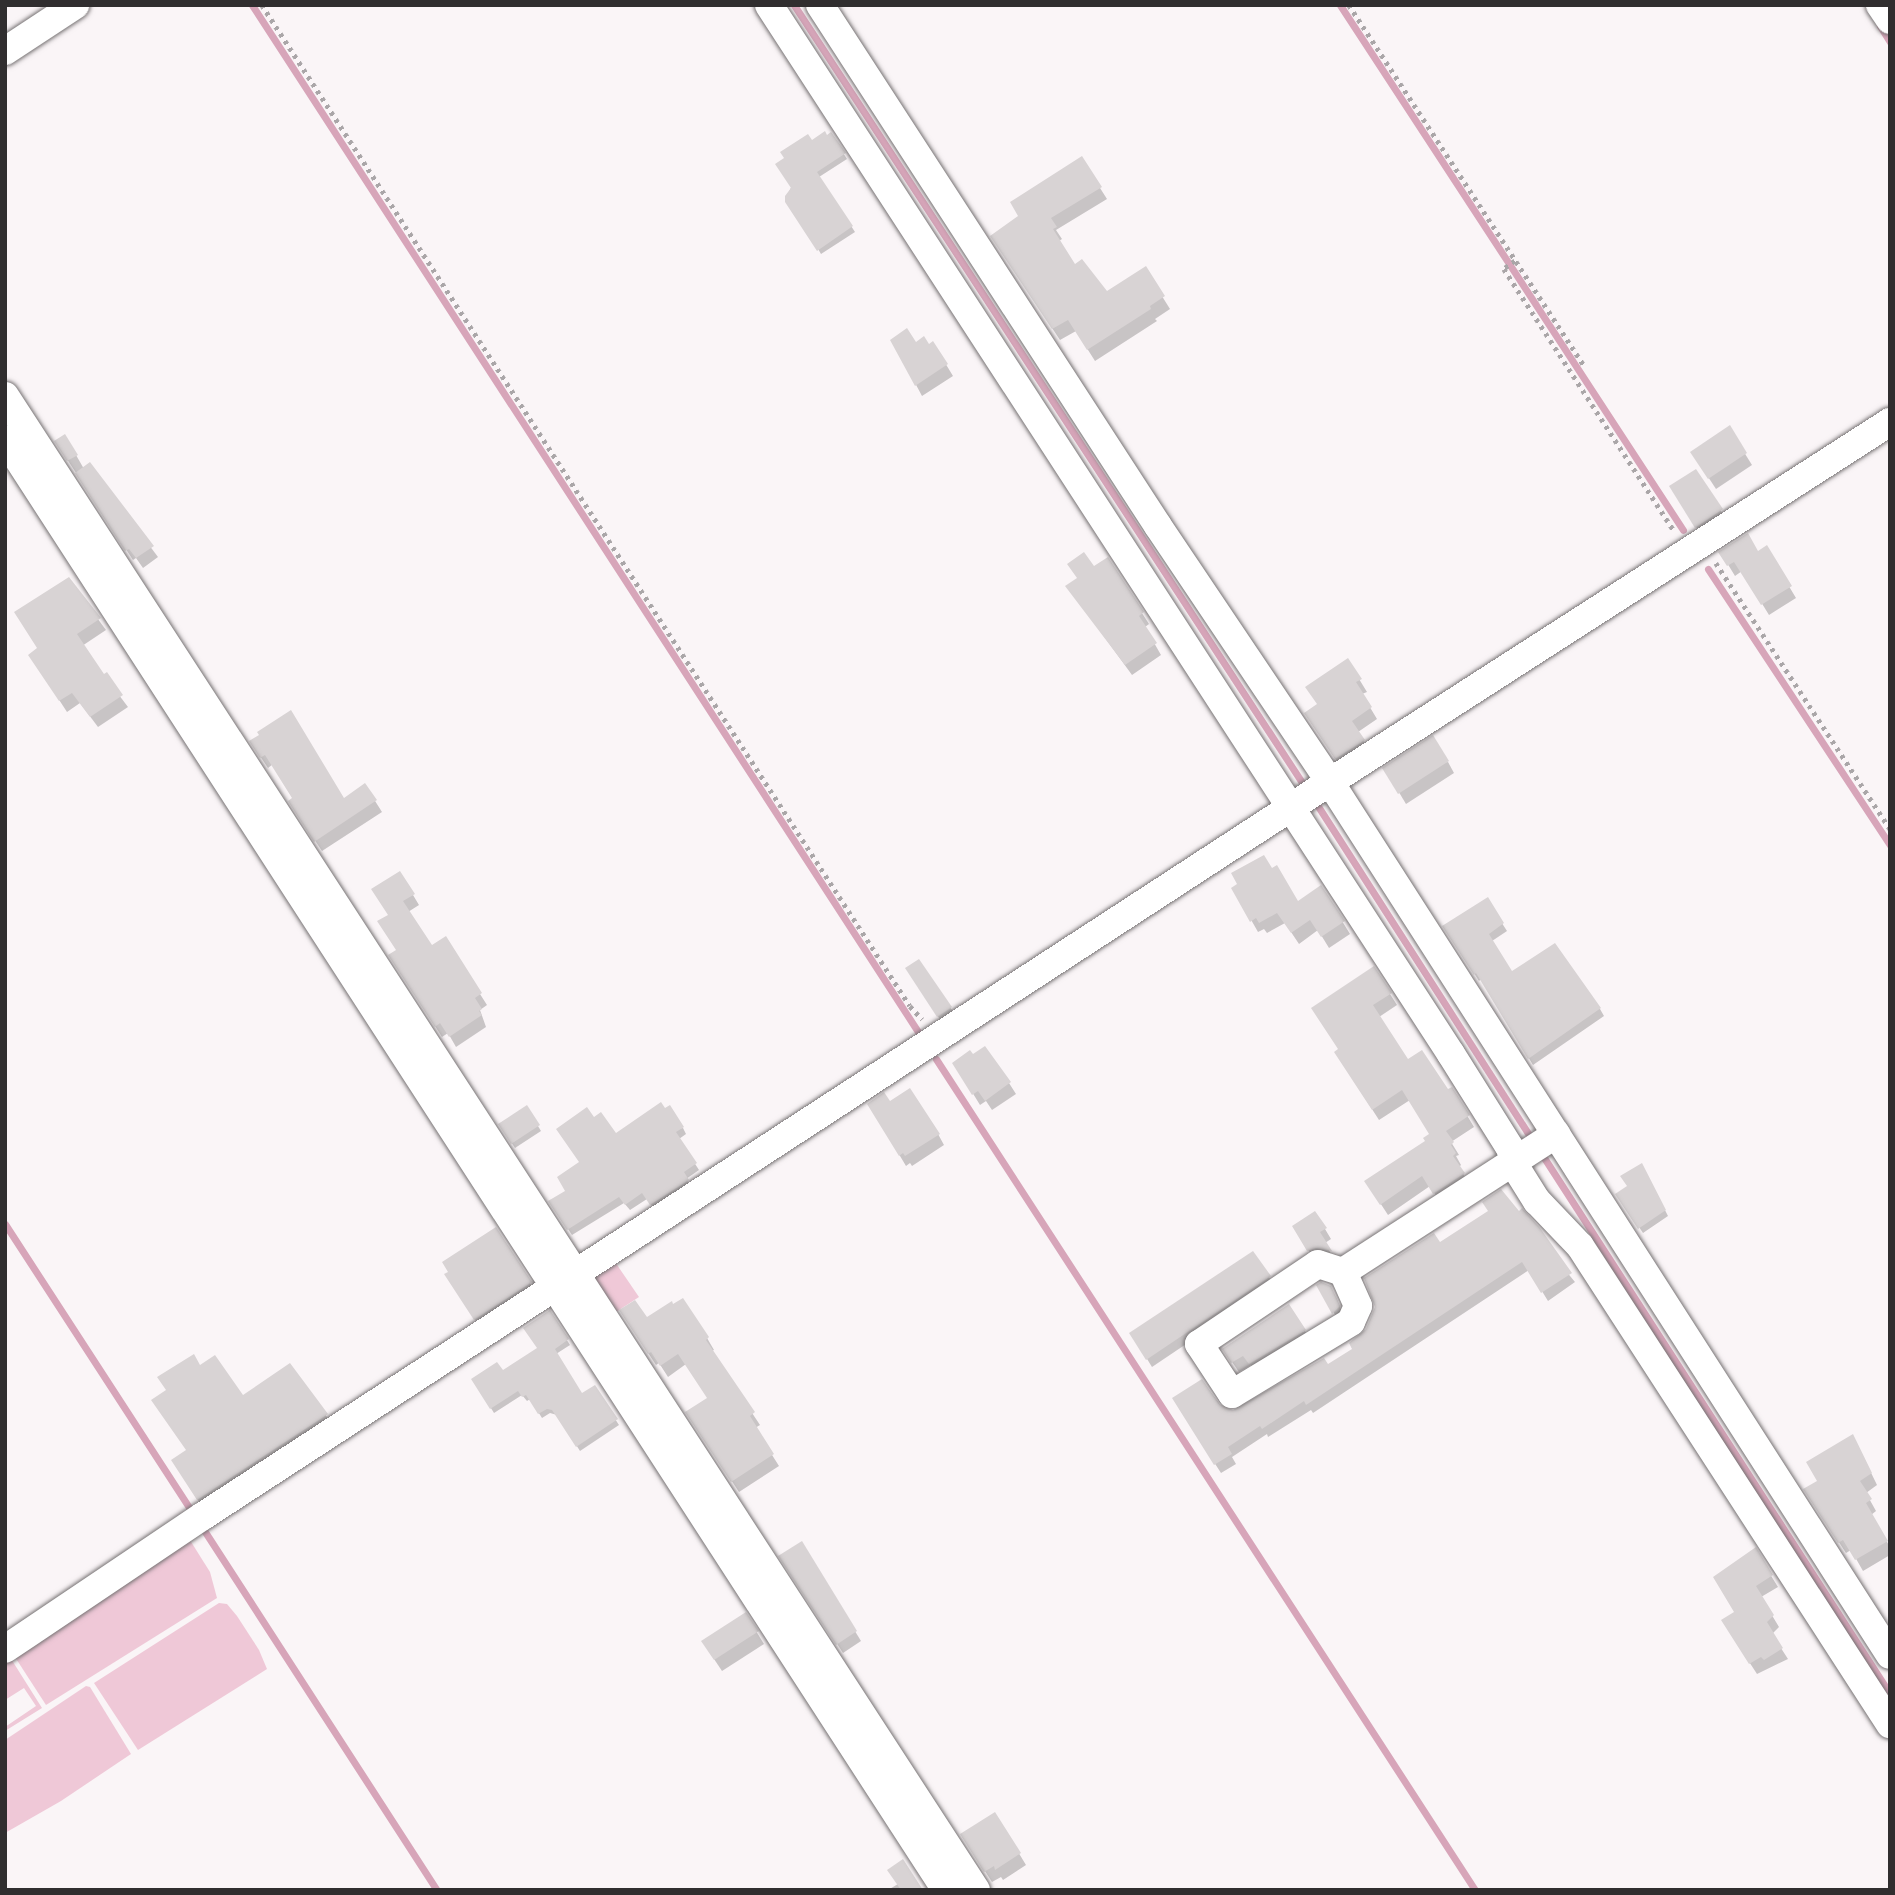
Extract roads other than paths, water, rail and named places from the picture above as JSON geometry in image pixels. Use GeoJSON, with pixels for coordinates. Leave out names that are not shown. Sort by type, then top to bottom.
{"type":"FeatureCollection","features":[{"type":"Feature","properties":{"kind":"street"},"geometry":{"type":"LineString","coordinates":[[5,51],[75,5]]}},
{"type":"Feature","properties":{"kind":"street"},"geometry":{"type":"LineString","coordinates":[[769,5],[1311,795],[1581,1218],[1890,1656]]}},
{"type":"Feature","properties":{"kind":"street"},"geometry":{"type":"LineString","coordinates":[[820,5],[1158,526],[1311,795],[1536,1146],[1537,1201],[1581,1218]]}},
{"type":"Feature","properties":{"kind":"street"},"geometry":{"type":"LineString","coordinates":[[1880,5],[1890,20]]}},
{"type":"Feature","properties":{"kind":"street"},"geometry":{"type":"LineString","coordinates":[[5,396],[566,1280],[946,1890]]}},
{"type":"Feature","properties":{"kind":"street"},"geometry":{"type":"LineString","coordinates":[[5,1650],[198,1520],[945,1033],[1890,422]]}},
{"type":"Feature","properties":{"kind":"street"},"geometry":{"type":"LineString","coordinates":[[5,439],[976,1890]]}},
{"type":"Feature","properties":{"kind":"street"},"geometry":{"type":"LineString","coordinates":[[1343,1272],[1536,1146]]}},
{"type":"Feature","properties":{"kind":"street"},"geometry":{"type":"LineString","coordinates":[[1581,1218],[1580,1246],[1890,1724]]}},
{"type":"Feature","properties":{"kind":"street"},"geometry":{"type":"LineString","coordinates":[[1318,1264],[1343,1272],[1357,1306],[1351,1322],[1232,1394],[1199,1344],[1318,1264]]}},
{"type":"Feature","properties":{"kind":"waterway"},"geometry":{"type":"LineString","coordinates":[[252,5],[922,1038]]}},
{"type":"Feature","properties":{"kind":"waterway"},"geometry":{"type":"LineString","coordinates":[[794,5],[1307,790]]}},
{"type":"Feature","properties":{"kind":"waterway"},"geometry":{"type":"LineString","coordinates":[[1340,5],[1683,530]]}},
{"type":"Feature","properties":{"kind":"waterway"},"geometry":{"type":"LineString","coordinates":[[1880,26],[1890,42]]}},
{"type":"Feature","properties":{"kind":"waterway"},"geometry":{"type":"LineString","coordinates":[[1708,569],[1890,845]]}},
{"type":"Feature","properties":{"kind":"waterway"},"geometry":{"type":"LineString","coordinates":[[1314,800],[1534,1143]]}},
{"type":"Feature","properties":{"kind":"waterway"},"geometry":{"type":"LineString","coordinates":[[936,1059],[1475,1890]]}},
{"type":"Feature","properties":{"kind":"waterway"},"geometry":{"type":"LineString","coordinates":[[1541,1153],[1890,1694]]}},
{"type":"Feature","properties":{"kind":"waterway"},"geometry":{"type":"LineString","coordinates":[[5,1224],[193,1514]]}},
{"type":"Feature","properties":{"kind":"waterway"},"geometry":{"type":"LineString","coordinates":[[200,1524],[437,1890]]}}]}
